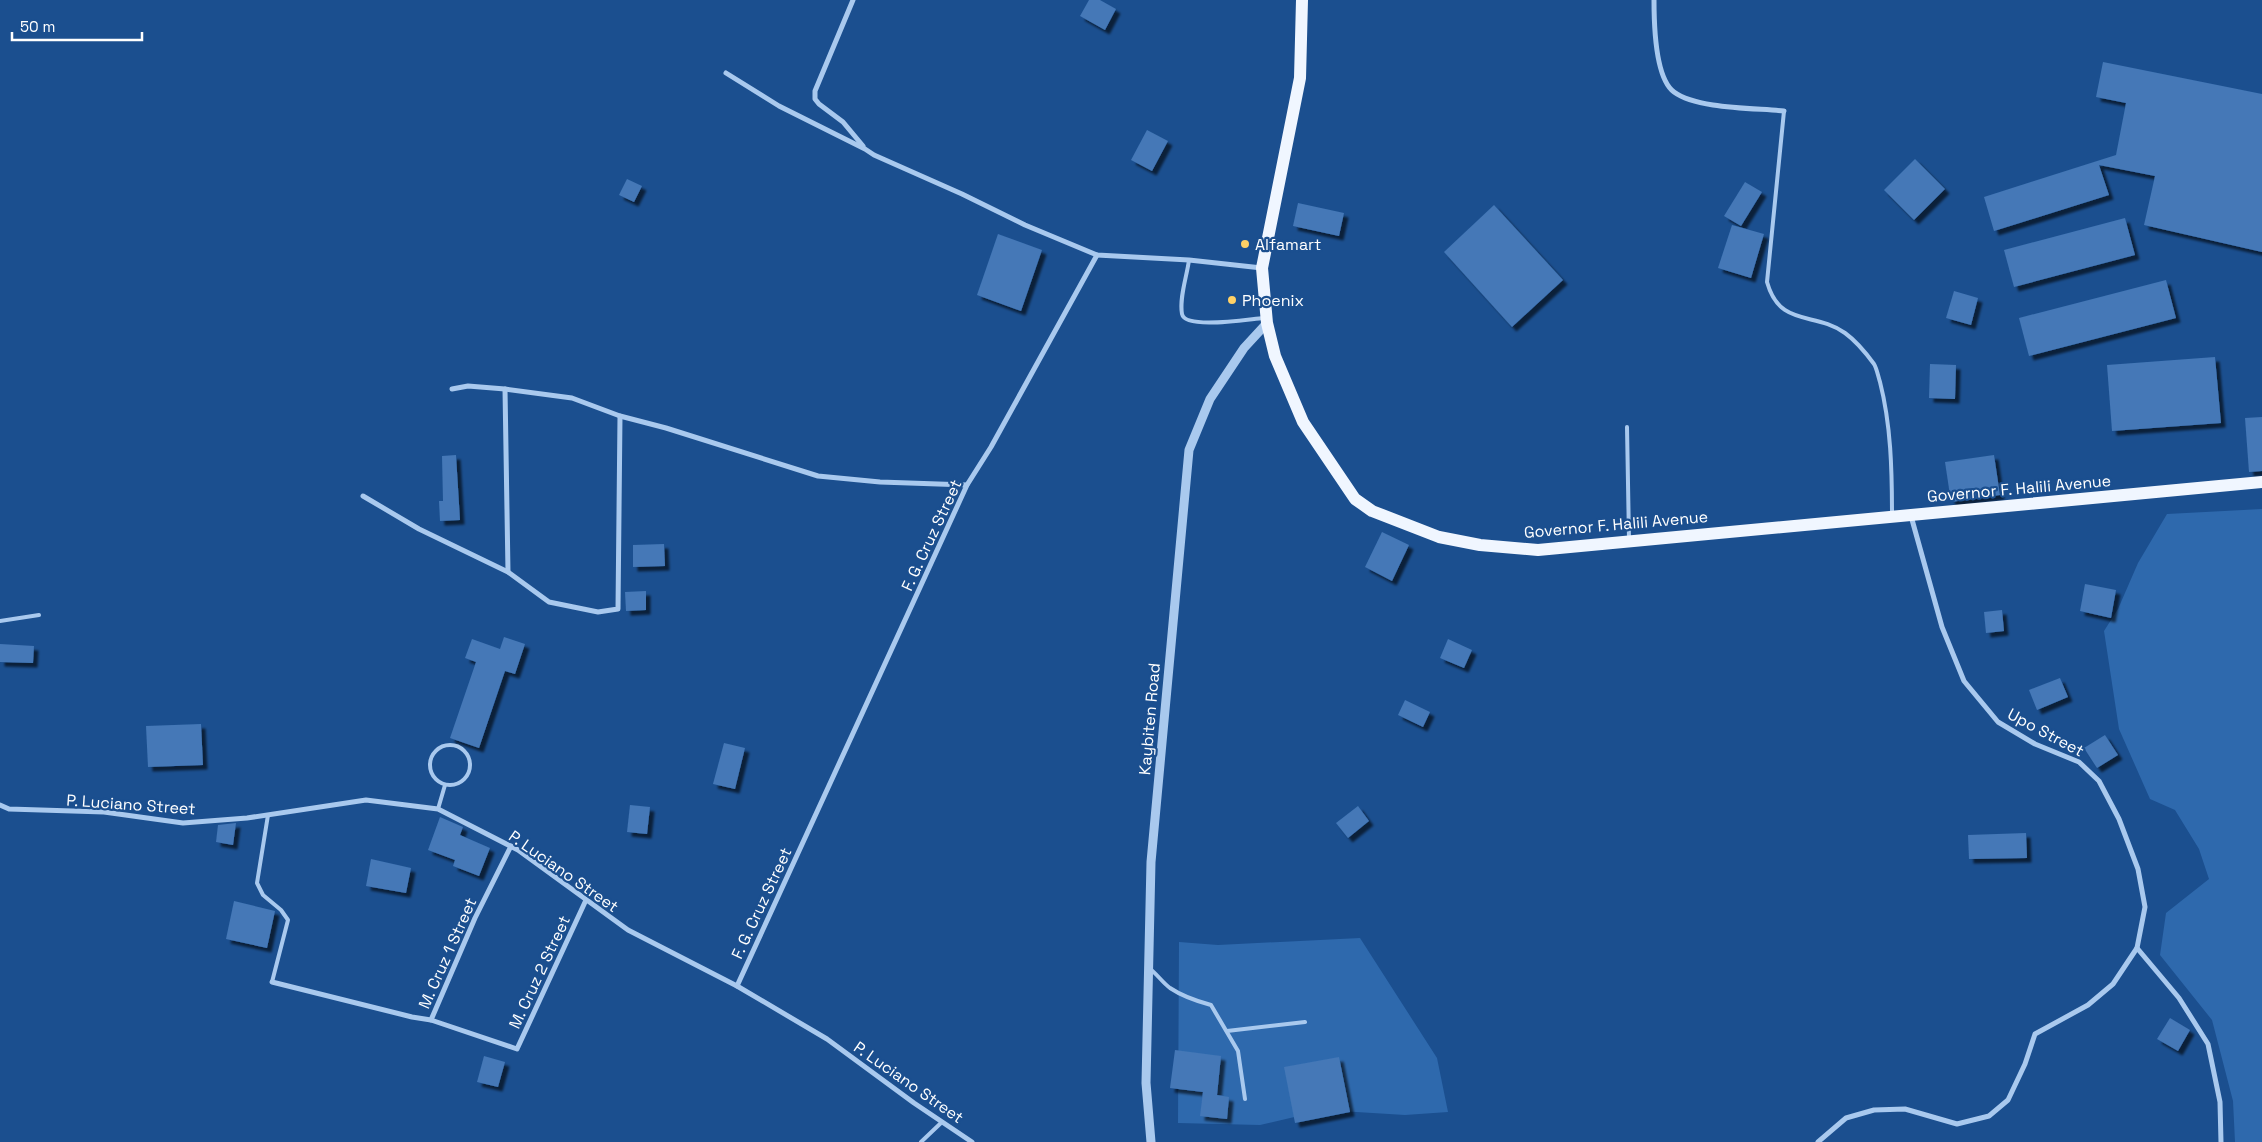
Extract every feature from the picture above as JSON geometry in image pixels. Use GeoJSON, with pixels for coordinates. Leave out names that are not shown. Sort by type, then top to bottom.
{"type":"FeatureCollection","features":[{"type":"Feature","properties":{"kind":"main road","name":"Governor F. Halili Avenue"},"geometry":{"type":"LineString","coordinates":[[1302,0],[1300,78],[1262,268],[1267,320],[1275,356],[1303,422],[1355,499],[1372,511],[1439,537],[1480,545],[1538,550],[1892,515],[1911,515],[2262,482]]}},
{"type":"Feature","properties":{"kind":"street"},"geometry":{"type":"LineString","coordinates":[[853,0],[815,91],[819,104],[843,122],[865,149]]}},
{"type":"Feature","properties":{"kind":"street"},"geometry":{"type":"LineString","coordinates":[[1654,0],[1661,73],[1673,92],[1691,101],[1707,104],[1784,111]]}},
{"type":"Feature","properties":{"kind":"street"},"geometry":{"type":"LineString","coordinates":[[726,73],[779,106],[874,155],[962,194],[1025,225],[1097,255],[1189,260],[1262,268]]}},
{"type":"Feature","properties":{"kind":"street","name":"F. G. Cruz Street"},"geometry":{"type":"LineString","coordinates":[[736,986],[967,485],[991,447],[1097,255]]}},
{"type":"Feature","properties":{"kind":"street","name":"Kaybiten Road"},"geometry":{"type":"LineString","coordinates":[[1151,1142],[1146,1084],[1151,862],[1189,450],[1210,400],[1244,348],[1267,320]]}},
{"type":"Feature","properties":{"kind":"street"},"geometry":{"type":"LineString","coordinates":[[452,389],[468,386],[572,398],[620,416],[666,428],[818,476],[880,482],[967,485]]}},
{"type":"Feature","properties":{"kind":"street"},"geometry":{"type":"LineString","coordinates":[[505,389],[508,572]]}},
{"type":"Feature","properties":{"kind":"street"},"geometry":{"type":"LineString","coordinates":[[363,496],[418,529],[508,572],[549,602],[598,612],[618,609],[620,416]]}},
{"type":"Feature","properties":{"kind":"street","name":"Upo Street"},"geometry":{"type":"LineString","coordinates":[[1818,1142],[1846,1118],[1874,1110],[1905,1109],[1957,1124],[1989,1116],[2008,1100],[2025,1064],[2035,1034],[2088,1005],[2113,984],[2137,948],[2145,907],[2138,869],[2119,819],[2099,781],[2079,762],[2035,744],[1998,722],[1964,681],[1942,627],[1911,515]]}},
{"type":"Feature","properties":{"kind":"street","name":"P. Luciano Street"},"geometry":{"type":"LineString","coordinates":[[0,805],[9,809],[104,812],[183,823],[268,815],[366,800],[438,809],[511,846],[628,930],[736,986],[827,1039],[972,1142]]}},
{"type":"Feature","properties":{"kind":"street","name":"M. Cruz 1 Street"},"geometry":{"type":"LineString","coordinates":[[483,1038],[431,1020],[474,918],[511,846]]}},
{"type":"Feature","properties":{"kind":"street","name":"M. Cruz 2 Street"},"geometry":{"type":"LineString","coordinates":[[483,1038],[517,1049],[586,900]]}},
{"type":"Feature","properties":{"kind":"street"},"geometry":{"type":"LineString","coordinates":[[2137,948],[2179,998],[2208,1044],[2220,1102],[2221,1142]]}},
{"type":"Feature","properties":{"kind":"street"},"geometry":{"type":"LineString","coordinates":[[272,982],[431,1020]]}},
{"type":"Feature","properties":{"kind":"lane"},"geometry":{"type":"LineString","coordinates":[[1784,111],[1767,282],[1772,299],[1790,314],[1819,322],[1844,332],[1875,365],[1884,398],[1891,456],[1892,515]]}},
{"type":"Feature","properties":{"kind":"lane"},"geometry":{"type":"LineString","coordinates":[[1189,260],[1182,300],[1182,315],[1184,319],[1195,324],[1267,320]]}},
{"type":"Feature","properties":{"kind":"lane"},"geometry":{"type":"LineString","coordinates":[[1627,428],[1629,541]]}},
{"type":"Feature","properties":{"kind":"lane"},"geometry":{"type":"LineString","coordinates":[[0,621],[39,615]]}},
{"type":"Feature","properties":{"kind":"lane"},"geometry":{"type":"LineString","coordinates":[[448,744],[462,748],[470,759],[469,774],[459,784],[445,785],[433,777],[429,763],[435,750],[448,744]]}},
{"type":"Feature","properties":{"kind":"lane"},"geometry":{"type":"LineString","coordinates":[[438,809],[445,785]]}},
{"type":"Feature","properties":{"kind":"lane"},"geometry":{"type":"LineString","coordinates":[[268,815],[257,882],[264,896],[281,910],[288,920],[272,982]]}},
{"type":"Feature","properties":{"kind":"lane"},"geometry":{"type":"LineString","coordinates":[[1148,967],[1159,975],[1168,986],[1191,999],[1211,1006],[1238,1051],[1245,1099]]}},
{"type":"Feature","properties":{"kind":"lane"},"geometry":{"type":"LineString","coordinates":[[1227,1031],[1305,1022]]}},
{"type":"Feature","properties":{"kind":"lane"},"geometry":{"type":"LineString","coordinates":[[921,1142],[942,1122]]}},
{"type":"Feature","properties":{"kind":"shaded area"},"geometry":{"type":"Polygon","coordinates":[[[2262,509],[2262,1142],[2235,1142],[2233,1101],[2212,1020],[2160,955],[2166,913],[2209,879],[2199,849],[2175,810],[2150,799],[2119,729],[2104,631],[2118,609],[2138,563],[2167,514],[2262,509]]]}},
{"type":"Feature","properties":{"kind":"shaded area"},"geometry":{"type":"Polygon","coordinates":[[[1360,938],[1437,1058],[1448,1112],[1405,1115],[1324,1110],[1260,1125],[1178,1123],[1179,942],[1218,945],[1360,938]]]}},
{"type":"Feature","properties":{"kind":"building"},"geometry":{"type":"Polygon","coordinates":[[[1089,0],[1100,0],[1116,9],[1105,30],[1080,16],[1089,0]]]}},
{"type":"Feature","properties":{"kind":"building"},"geometry":{"type":"Polygon","coordinates":[[[2103,62],[2262,94],[2262,252],[2144,225],[2155,176],[2099,165],[2109,195],[1994,231],[1984,197],[2116,155],[2126,103],[2096,97],[2103,62]]]}},
{"type":"Feature","properties":{"kind":"building"},"geometry":{"type":"Polygon","coordinates":[[[1147,130],[1168,141],[1152,171],[1131,160],[1147,130]]]}},
{"type":"Feature","properties":{"kind":"building"},"geometry":{"type":"Polygon","coordinates":[[[1915,159],[1945,189],[1914,220],[1884,190],[1915,159]]]}},
{"type":"Feature","properties":{"kind":"building"},"geometry":{"type":"Polygon","coordinates":[[[627,179],[642,186],[634,202],[619,195],[627,179]]]}},
{"type":"Feature","properties":{"kind":"building"},"geometry":{"type":"Polygon","coordinates":[[[1745,182],[1762,192],[1741,226],[1724,216],[1745,182]]]}},
{"type":"Feature","properties":{"kind":"building"},"geometry":{"type":"Polygon","coordinates":[[[1298,203],[1344,213],[1339,236],[1293,226],[1298,203]]]}},
{"type":"Feature","properties":{"kind":"building"},"geometry":{"type":"Polygon","coordinates":[[[1494,205],[1563,280],[1512,327],[1444,252],[1494,205]]]}},
{"type":"Feature","properties":{"kind":"building"},"geometry":{"type":"Polygon","coordinates":[[[2125,218],[2135,255],[2014,287],[2004,250],[2125,218]]]}},
{"type":"Feature","properties":{"kind":"building"},"geometry":{"type":"Polygon","coordinates":[[[1732,225],[1764,234],[1751,278],[1718,268],[1732,225]]]}},
{"type":"Feature","properties":{"kind":"building"},"geometry":{"type":"Polygon","coordinates":[[[998,234],[1042,250],[1021,311],[977,295],[998,234]]]}},
{"type":"Feature","properties":{"kind":"building"},"geometry":{"type":"Polygon","coordinates":[[[2166,280],[2176,318],[2029,356],[2019,318],[2166,280]]]}},
{"type":"Feature","properties":{"kind":"building"},"geometry":{"type":"Polygon","coordinates":[[[1954,291],[1978,298],[1971,325],[1946,318],[1954,291]]]}},
{"type":"Feature","properties":{"kind":"building"},"geometry":{"type":"Polygon","coordinates":[[[2215,357],[2221,423],[2112,431],[2107,365],[2215,357]]]}},
{"type":"Feature","properties":{"kind":"building"},"geometry":{"type":"Polygon","coordinates":[[[1930,364],[1956,365],[1955,399],[1929,398],[1930,364]]]}},
{"type":"Feature","properties":{"kind":"building"},"geometry":{"type":"Polygon","coordinates":[[[2262,417],[2262,471],[2249,472],[2245,418],[2262,417]]]}},
{"type":"Feature","properties":{"kind":"building"},"geometry":{"type":"Polygon","coordinates":[[[456,455],[460,520],[440,521],[439,501],[443,501],[442,456],[456,455]]]}},
{"type":"Feature","properties":{"kind":"building"},"geometry":{"type":"Polygon","coordinates":[[[1994,455],[2000,495],[1951,502],[1945,462],[1994,455]]]}},
{"type":"Feature","properties":{"kind":"building"},"geometry":{"type":"Polygon","coordinates":[[[1382,532],[1409,545],[1392,581],[1365,567],[1382,532]]]}},
{"type":"Feature","properties":{"kind":"building"},"geometry":{"type":"Polygon","coordinates":[[[664,544],[665,566],[633,567],[633,545],[664,544]]]}},
{"type":"Feature","properties":{"kind":"building"},"geometry":{"type":"Polygon","coordinates":[[[2085,584],[2116,590],[2111,618],[2080,611],[2085,584]]]}},
{"type":"Feature","properties":{"kind":"building"},"geometry":{"type":"Polygon","coordinates":[[[646,591],[646,610],[626,611],[625,592],[646,591]]]}},
{"type":"Feature","properties":{"kind":"building"},"geometry":{"type":"Polygon","coordinates":[[[2002,610],[2004,631],[1986,633],[1984,612],[2002,610]]]}},
{"type":"Feature","properties":{"kind":"building"},"geometry":{"type":"Polygon","coordinates":[[[504,637],[525,644],[515,674],[505,671],[479,748],[450,738],[476,662],[465,658],[472,639],[500,649],[504,637]]]}},
{"type":"Feature","properties":{"kind":"building"},"geometry":{"type":"Polygon","coordinates":[[[1448,639],[1472,650],[1464,668],[1440,658],[1448,639]]]}},
{"type":"Feature","properties":{"kind":"building"},"geometry":{"type":"Polygon","coordinates":[[[0,644],[34,646],[33,663],[0,662],[0,644]]]}},
{"type":"Feature","properties":{"kind":"building"},"geometry":{"type":"Polygon","coordinates":[[[2060,678],[2068,697],[2037,710],[2029,690],[2060,678]]]}},
{"type":"Feature","properties":{"kind":"building"},"geometry":{"type":"Polygon","coordinates":[[[1405,700],[1430,712],[1423,727],[1398,715],[1405,700]]]}},
{"type":"Feature","properties":{"kind":"building"},"geometry":{"type":"Polygon","coordinates":[[[201,724],[203,765],[148,767],[146,726],[201,724]]]}},
{"type":"Feature","properties":{"kind":"building"},"geometry":{"type":"Polygon","coordinates":[[[2105,735],[2118,755],[2097,768],[2084,748],[2105,735]]]}},
{"type":"Feature","properties":{"kind":"building"},"geometry":{"type":"Polygon","coordinates":[[[724,743],[745,748],[735,789],[713,784],[724,743]]]}},
{"type":"Feature","properties":{"kind":"building"},"geometry":{"type":"Polygon","coordinates":[[[630,805],[650,807],[647,834],[627,832],[630,805]]]}},
{"type":"Feature","properties":{"kind":"building"},"geometry":{"type":"Polygon","coordinates":[[[1358,806],[1369,821],[1348,838],[1336,823],[1358,806]]]}},
{"type":"Feature","properties":{"kind":"building"},"geometry":{"type":"Polygon","coordinates":[[[440,817],[463,827],[460,835],[490,848],[479,876],[453,866],[455,860],[428,850],[440,817]]]}},
{"type":"Feature","properties":{"kind":"building"},"geometry":{"type":"Polygon","coordinates":[[[236,823],[233,845],[216,842],[218,825],[236,823]]]}},
{"type":"Feature","properties":{"kind":"building"},"geometry":{"type":"Polygon","coordinates":[[[2026,833],[2027,858],[1969,859],[1968,835],[2026,833]]]}},
{"type":"Feature","properties":{"kind":"building"},"geometry":{"type":"Polygon","coordinates":[[[371,859],[411,868],[406,893],[366,886],[371,859]]]}},
{"type":"Feature","properties":{"kind":"building"},"geometry":{"type":"Polygon","coordinates":[[[234,901],[275,911],[267,948],[226,939],[234,901]]]}},
{"type":"Feature","properties":{"kind":"building"},"geometry":{"type":"Polygon","coordinates":[[[2170,1018],[2190,1030],[2178,1051],[2157,1039],[2170,1018]]]}},
{"type":"Feature","properties":{"kind":"building"},"geometry":{"type":"Polygon","coordinates":[[[1175,1050],[1221,1056],[1217,1095],[1229,1097],[1227,1119],[1200,1116],[1203,1092],[1170,1088],[1175,1050]]]}},
{"type":"Feature","properties":{"kind":"building"},"geometry":{"type":"Polygon","coordinates":[[[484,1056],[505,1062],[498,1087],[477,1082],[484,1056]]]}},
{"type":"Feature","properties":{"kind":"building"},"geometry":{"type":"Polygon","coordinates":[[[1339,1057],[1350,1112],[1295,1123],[1284,1067],[1339,1057]]]}},
{"type":"Feature","properties":{"kind":"place","name":"Alfamart"},"geometry":{"type":"Point","coordinates":[1245,244]}},
{"type":"Feature","properties":{"kind":"place","name":"Phoenix"},"geometry":{"type":"Point","coordinates":[1232,300]}}]}
